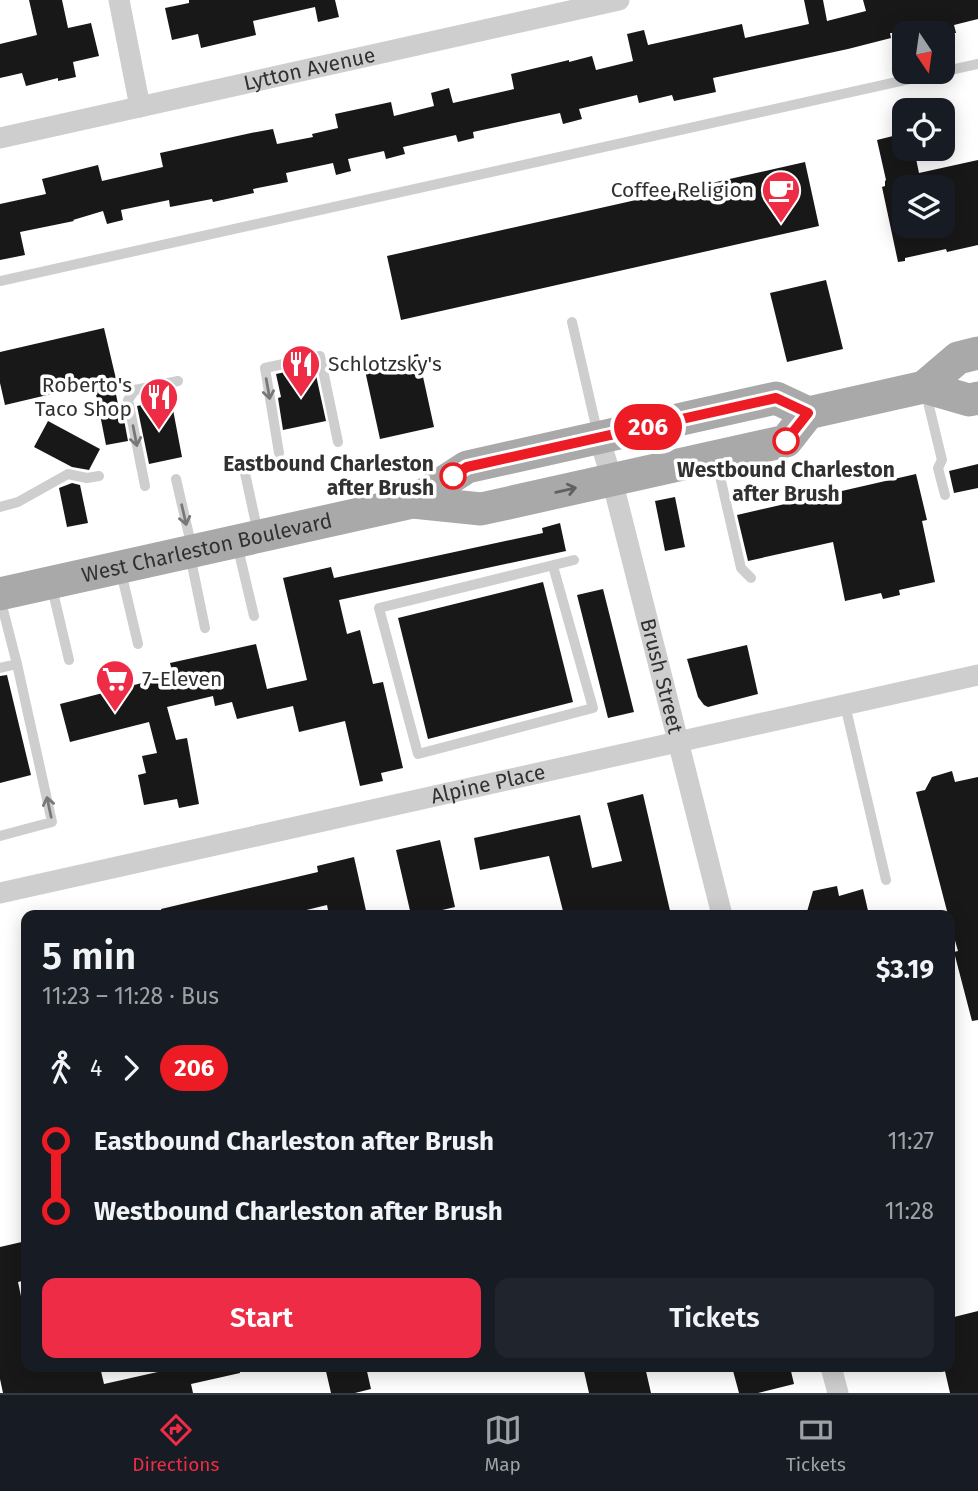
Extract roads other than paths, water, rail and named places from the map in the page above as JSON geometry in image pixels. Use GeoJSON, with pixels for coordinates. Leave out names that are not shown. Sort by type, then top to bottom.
{"type":"FeatureCollection","features":[{"type":"Feature","properties":{"kind":"main road"},"geometry":{"type":"LineString","coordinates":[[808,413],[924,387],[958,358],[978,354]]}},
{"type":"Feature","properties":{"kind":"main road"},"geometry":{"type":"LineString","coordinates":[[924,387],[969,401],[978,398]]}},
{"type":"Feature","properties":{"kind":"main road","name":"West Charleston Boulevard"},"geometry":{"type":"LineString","coordinates":[[0,596],[50,582],[413,502],[481,509],[716,457],[786,441],[808,413],[776,398],[467,467],[413,502]]}},
{"type":"Feature","properties":{"kind":"street"},"geometry":{"type":"LineString","coordinates":[[119,0],[140,107]]}},
{"type":"Feature","properties":{"kind":"street","name":"Lytton Avenue"},"geometry":{"type":"LineString","coordinates":[[0,138],[619,0]]}},
{"type":"Feature","properties":{"kind":"street","name":"Brush Street"},"geometry":{"type":"LineString","coordinates":[[599,438],[612,480],[721,910]]}},
{"type":"Feature","properties":{"kind":"street","name":"Alpine Place"},"geometry":{"type":"LineString","coordinates":[[0,893],[978,675]]}},
{"type":"Feature","properties":{"kind":"street"},"geometry":{"type":"LineString","coordinates":[[832,1372],[838,1393]]}},
{"type":"Feature","properties":{"kind":"lane"},"geometry":{"type":"LineString","coordinates":[[0,281],[978,65]]}},
{"type":"Feature","properties":{"kind":"lane"},"geometry":{"type":"LineString","coordinates":[[572,321],[599,438]]}},
{"type":"Feature","properties":{"kind":"lane"},"geometry":{"type":"LineString","coordinates":[[279,453],[265,368],[320,356],[338,442]]}},
{"type":"Feature","properties":{"kind":"lane"},"geometry":{"type":"LineString","coordinates":[[145,486],[128,400],[135,390],[178,381]]}},
{"type":"Feature","properties":{"kind":"lane"},"geometry":{"type":"LineString","coordinates":[[924,387],[942,460],[938,468],[945,495]]}},
{"type":"Feature","properties":{"kind":"lane"},"geometry":{"type":"LineString","coordinates":[[716,457],[741,568],[751,578]]}},
{"type":"Feature","properties":{"kind":"lane"},"geometry":{"type":"LineString","coordinates":[[243,464],[254,617]]}},
{"type":"Feature","properties":{"kind":"lane"},"geometry":{"type":"LineString","coordinates":[[0,507],[18,502],[68,474],[86,478],[99,476]]}},
{"type":"Feature","properties":{"kind":"lane"},"geometry":{"type":"LineString","coordinates":[[176,479],[205,628]]}},
{"type":"Feature","properties":{"kind":"lane"},"geometry":{"type":"LineString","coordinates":[[553,566],[593,708],[418,754],[379,608],[574,560]]}},
{"type":"Feature","properties":{"kind":"lane"},"geometry":{"type":"LineString","coordinates":[[120,567],[138,644]]}},
{"type":"Feature","properties":{"kind":"lane"},"geometry":{"type":"LineString","coordinates":[[50,582],[69,660]]}},
{"type":"Feature","properties":{"kind":"lane"},"geometry":{"type":"LineString","coordinates":[[0,596],[52,822],[0,836]]}},
{"type":"Feature","properties":{"kind":"lane"},"geometry":{"type":"LineString","coordinates":[[0,668],[17,664]]}},
{"type":"Feature","properties":{"kind":"lane"},"geometry":{"type":"LineString","coordinates":[[845,705],[886,880]]}},
{"type":"Feature","properties":{"kind":"place","name":"Coffee Religion"},"geometry":{"type":"Point","coordinates":[781,224]}},
{"type":"Feature","properties":{"kind":"place","name":"Schlotzsky's"},"geometry":{"type":"Point","coordinates":[301,398]}},
{"type":"Feature","properties":{"kind":"place","name":"Roberto's Taco Shop"},"geometry":{"type":"Point","coordinates":[159,431]}},
{"type":"Feature","properties":{"kind":"place","name":"Westbound Charleston after Brush"},"geometry":{"type":"Point","coordinates":[786,441]}},
{"type":"Feature","properties":{"kind":"place","name":"Eastbound Charleston after Brush"},"geometry":{"type":"Point","coordinates":[453,476]}},
{"type":"Feature","properties":{"kind":"place","name":"7-Eleven"},"geometry":{"type":"Point","coordinates":[115,713]}}]}
